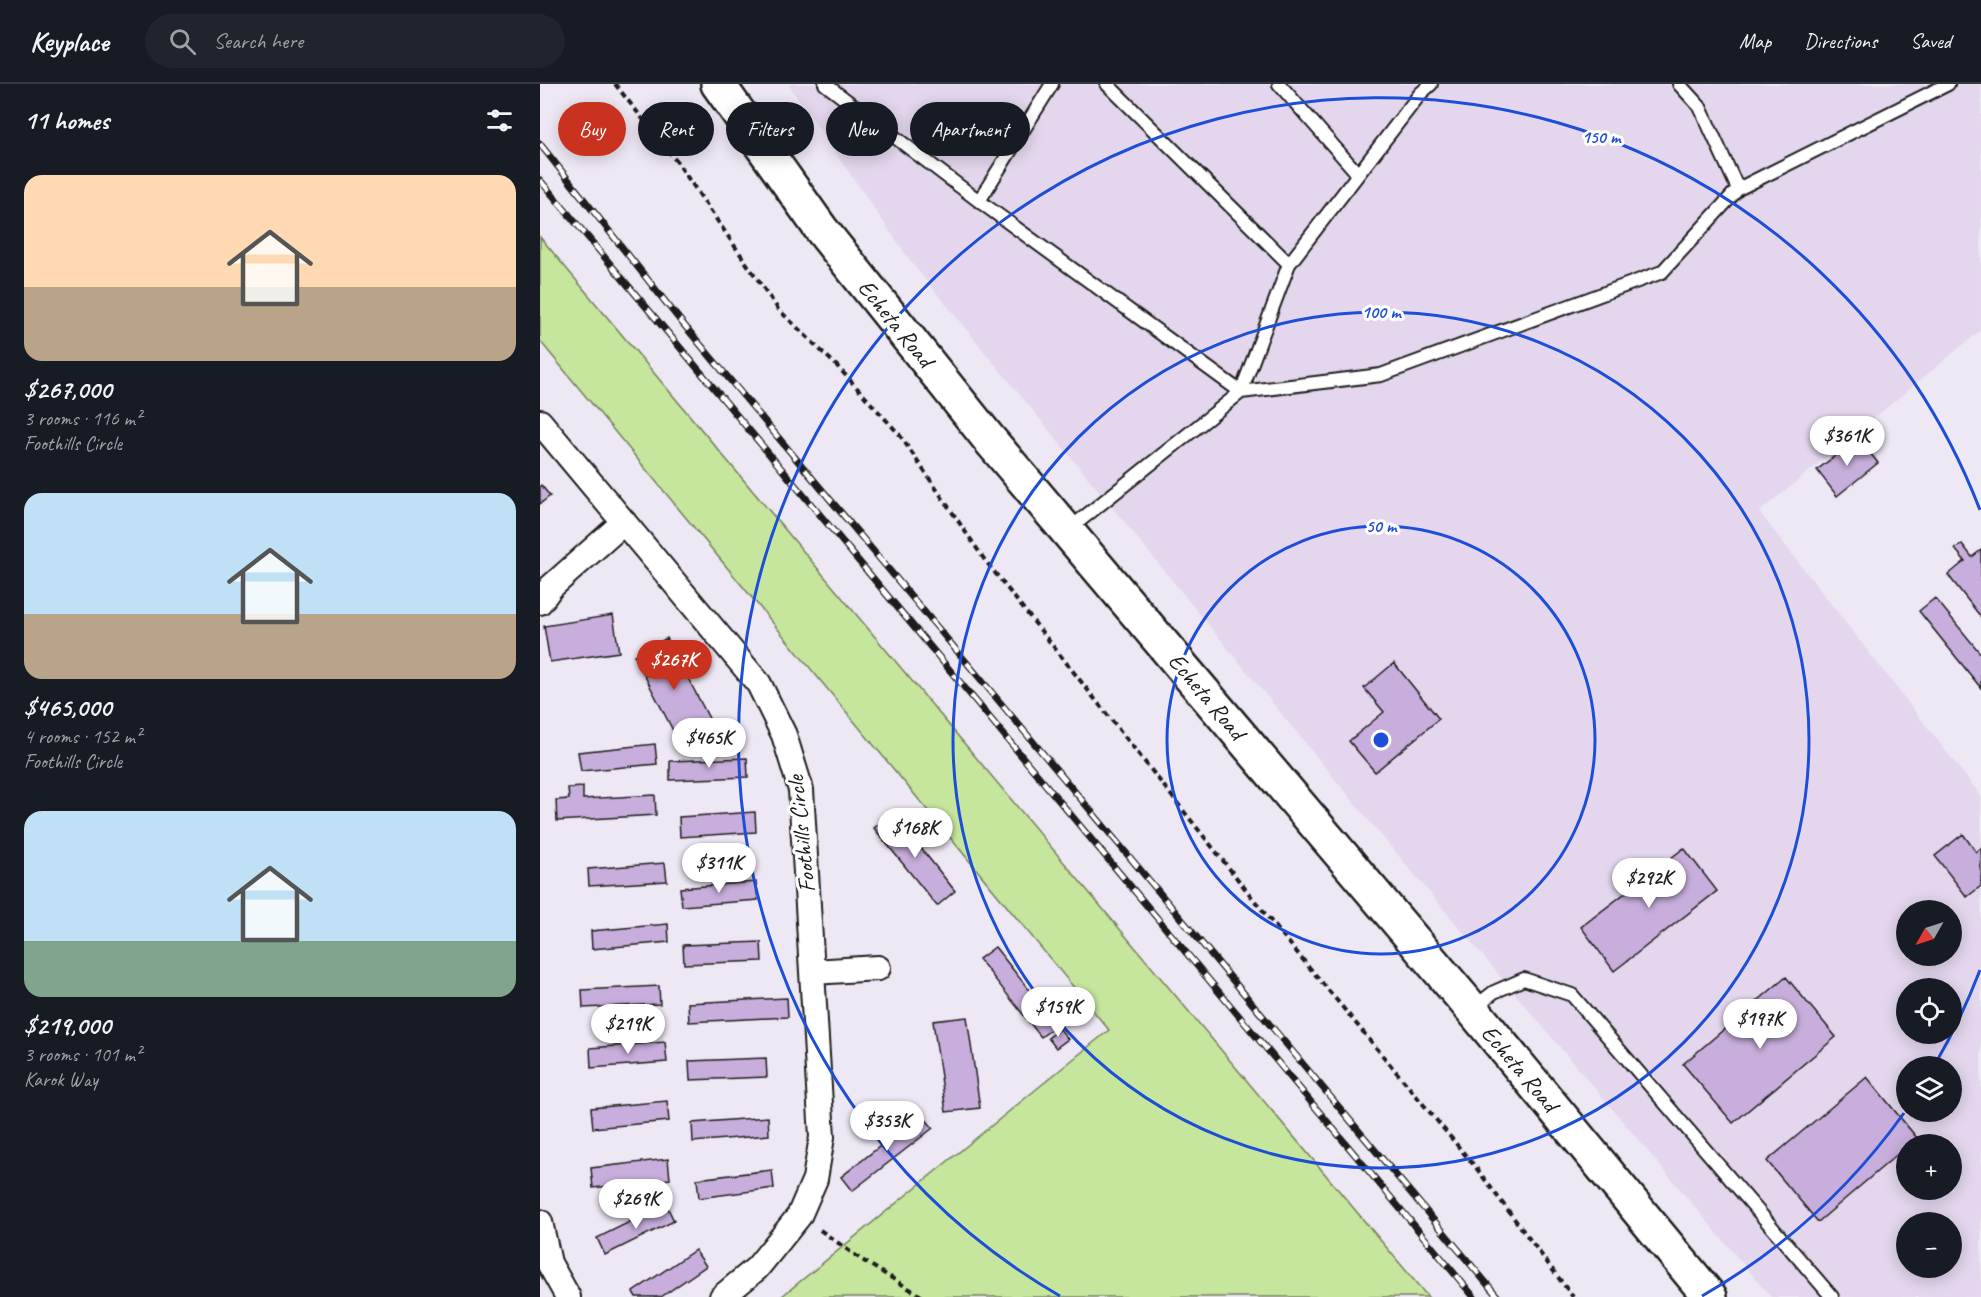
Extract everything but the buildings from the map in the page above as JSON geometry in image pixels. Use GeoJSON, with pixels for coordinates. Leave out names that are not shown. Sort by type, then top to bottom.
{"type":"FeatureCollection","features":[{"type":"Feature","properties":{"kind":"street","name":"Echeta Road"},"geometry":{"type":"LineString","coordinates":[[718,84],[821,229],[982,430],[1472,1009],[1710,1297]]}},
{"type":"Feature","properties":{"kind":"street","name":"Foothills Circle"},"geometry":{"type":"LineString","coordinates":[[540,422],[759,684],[784,735],[801,790],[822,1137],[815,1179],[799,1216],[757,1268],[722,1297]]}},
{"type":"Feature","properties":{"kind":"street"},"geometry":{"type":"LineString","coordinates":[[540,602],[551,587],[624,522]]}},
{"type":"Feature","properties":{"kind":"street"},"geometry":{"type":"LineString","coordinates":[[813,972],[878,968]]}},
{"type":"Feature","properties":{"kind":"street"},"geometry":{"type":"LineString","coordinates":[[540,1222],[549,1263],[568,1297]]}},
{"type":"Feature","properties":{"kind":"lane"},"geometry":{"type":"LineString","coordinates":[[825,84],[979,201],[1241,392],[1380,375],[1662,272],[1738,189],[1948,84]]}},
{"type":"Feature","properties":{"kind":"lane"},"geometry":{"type":"LineString","coordinates":[[979,201],[1053,84]]}},
{"type":"Feature","properties":{"kind":"lane"},"geometry":{"type":"LineString","coordinates":[[1107,84],[1288,264]]}},
{"type":"Feature","properties":{"kind":"lane"},"geometry":{"type":"LineString","coordinates":[[1279,84],[1358,174]]}},
{"type":"Feature","properties":{"kind":"lane"},"geometry":{"type":"LineString","coordinates":[[1067,531],[1241,392],[1288,264],[1420,94],[1431,84]]}},
{"type":"Feature","properties":{"kind":"lane"},"geometry":{"type":"LineString","coordinates":[[1679,84],[1700,107],[1738,189]]}},
{"type":"Feature","properties":{"kind":"lane"},"geometry":{"type":"LineString","coordinates":[[1472,1009],[1494,992],[1524,979],[1572,995],[1832,1297]]}},
{"type":"Feature","properties":{"kind":"path"},"geometry":{"type":"LineString","coordinates":[[615,84],[677,162],[778,309],[838,367],[898,434],[984,559],[1270,920],[1477,1169],[1573,1297]]}},
{"type":"Feature","properties":{"kind":"path"},"geometry":{"type":"LineString","coordinates":[[799,1216],[862,1260],[923,1297]]}},
{"type":"Feature","properties":{"kind":"shaded area"},"geometry":{"type":"Polygon","coordinates":[[[788,84],[1981,84],[1981,330],[1759,512],[1981,796],[1981,1297],[1771,1297],[1371,823],[912,263],[838,156],[898,156],[898,102],[826,102],[826,139],[814,122],[814,102],[800,102],[788,84]]]}},
{"type":"Feature","properties":{"kind":"green space"},"geometry":{"type":"Polygon","coordinates":[[[540,237],[1428,1297],[781,1297],[1109,1030],[540,341],[540,237]]]}},
{"type":"Feature","properties":{"kind":"railway"},"geometry":{"type":"LineString","coordinates":[[540,144],[679,319],[1498,1297]]}},
{"type":"Feature","properties":{"kind":"railway"},"geometry":{"type":"LineString","coordinates":[[540,180],[1474,1297]]}}]}
